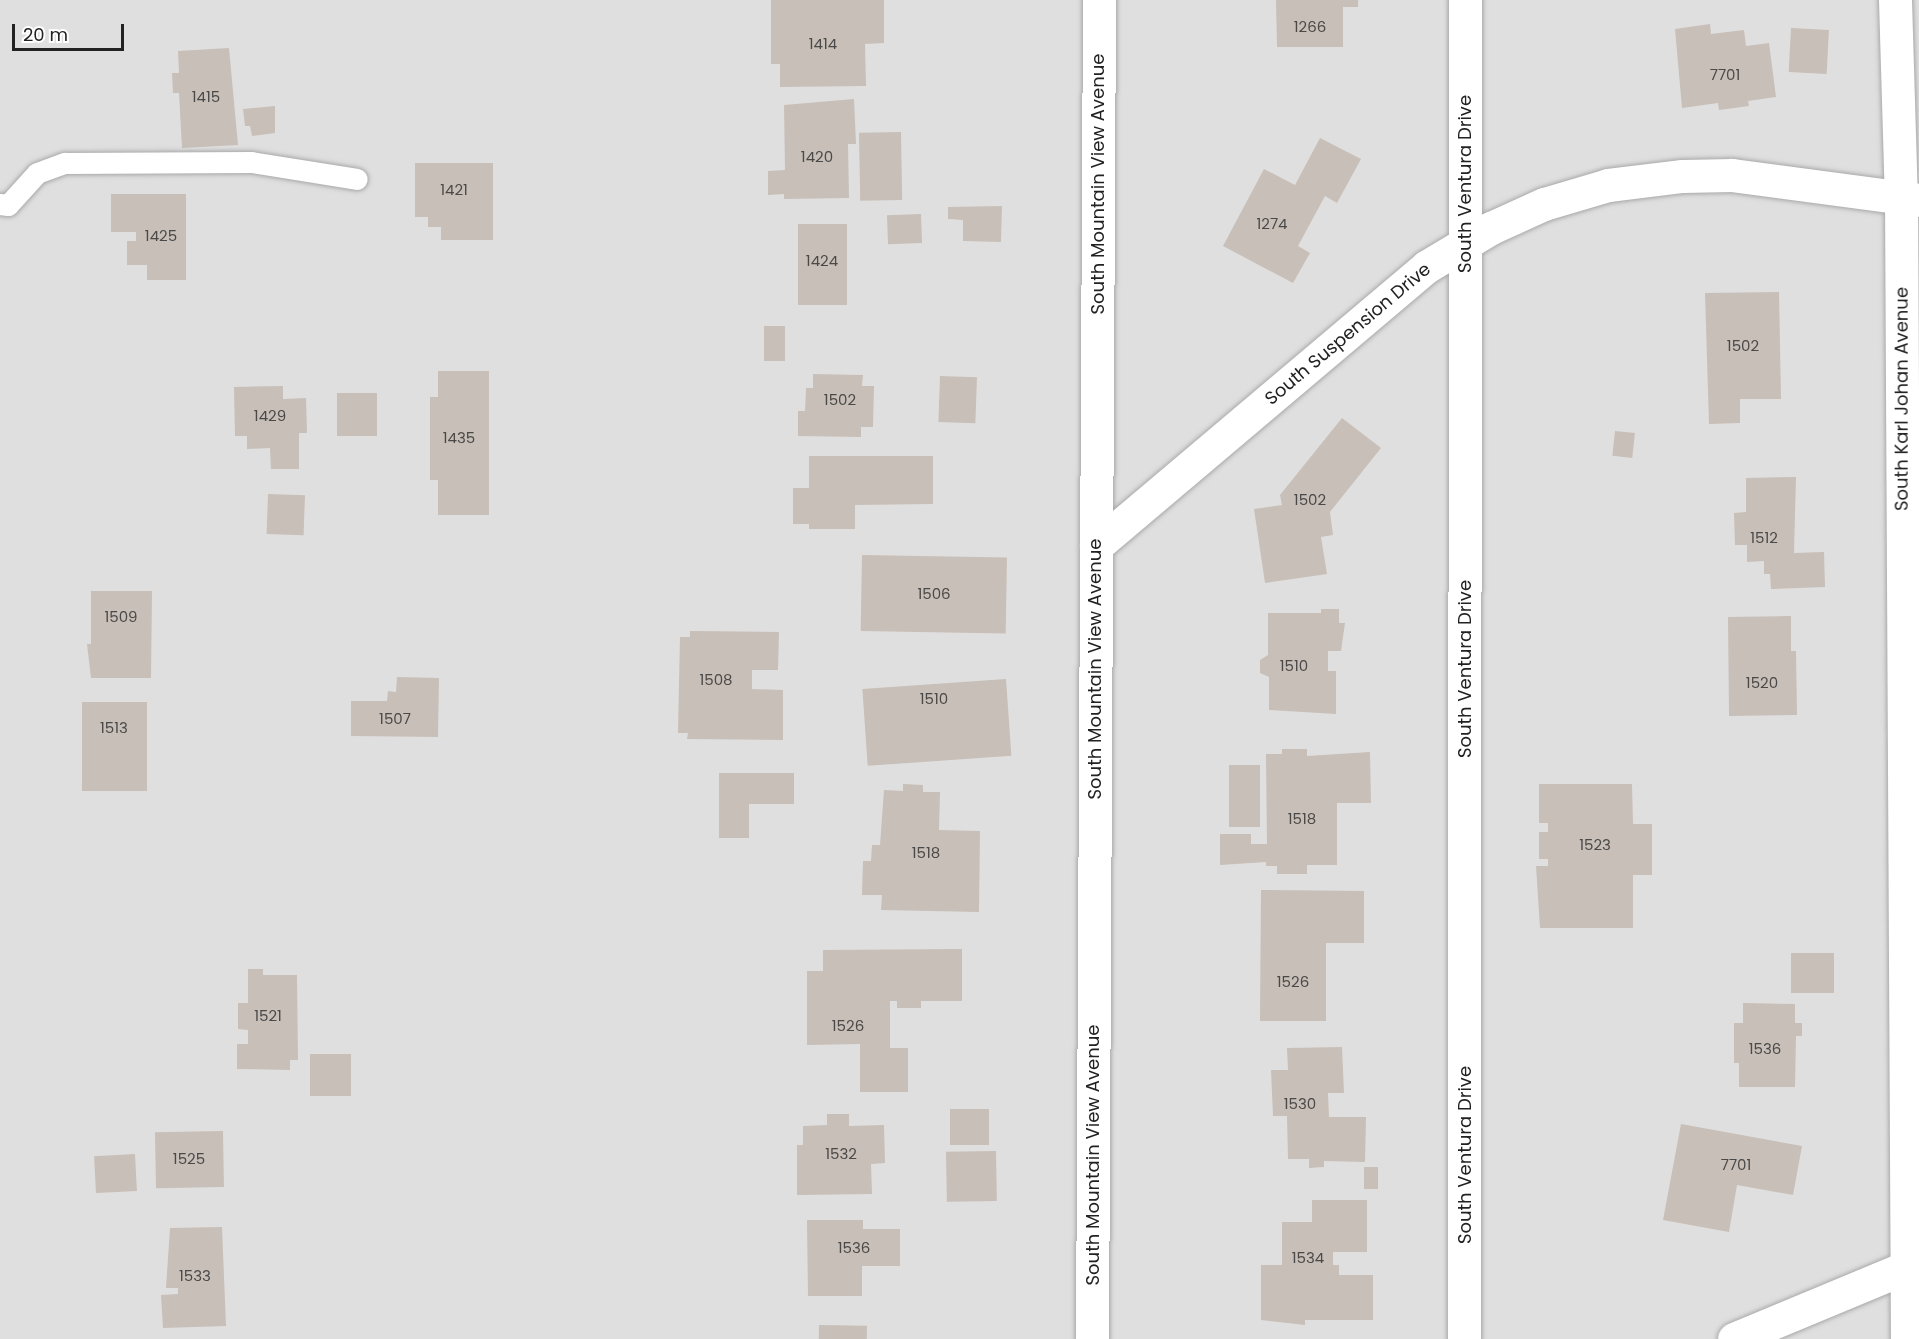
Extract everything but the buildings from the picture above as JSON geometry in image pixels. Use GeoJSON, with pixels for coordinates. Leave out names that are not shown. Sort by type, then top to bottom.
{"type":"FeatureCollection","features":[{"type":"Feature","properties":{"kind":"street","name":"South Mountain View Avenue"},"geometry":{"type":"LineString","coordinates":[[1092,1339],[1099,0]]}},
{"type":"Feature","properties":{"kind":"street","name":"South Ventura Drive"},"geometry":{"type":"LineString","coordinates":[[1464,1339],[1465,0]]}},
{"type":"Feature","properties":{"kind":"street","name":"South Karl Johan Avenue"},"geometry":{"type":"LineString","coordinates":[[1895,0],[1910,199],[1914,1264],[1907,1339]]}},
{"type":"Feature","properties":{"kind":"street","name":"South Suspension Drive"},"geometry":{"type":"LineString","coordinates":[[1096,546],[1426,267],[1465,242],[1544,204],[1608,185],[1682,176],[1732,176],[1910,199]]}},
{"type":"Feature","properties":{"kind":"street"},"geometry":{"type":"LineString","coordinates":[[1734,1339],[1914,1264]]}},
{"type":"Feature","properties":{"kind":"lane"},"geometry":{"type":"LineString","coordinates":[[0,204],[8,205],[37,173],[65,163],[251,162],[357,179]]}},
{"type":"Feature","properties":{"kind":"shaded area"},"geometry":{"type":"Polygon","coordinates":[[[0,0],[1919,0],[1919,1339],[0,1339],[0,0]]]}}]}
